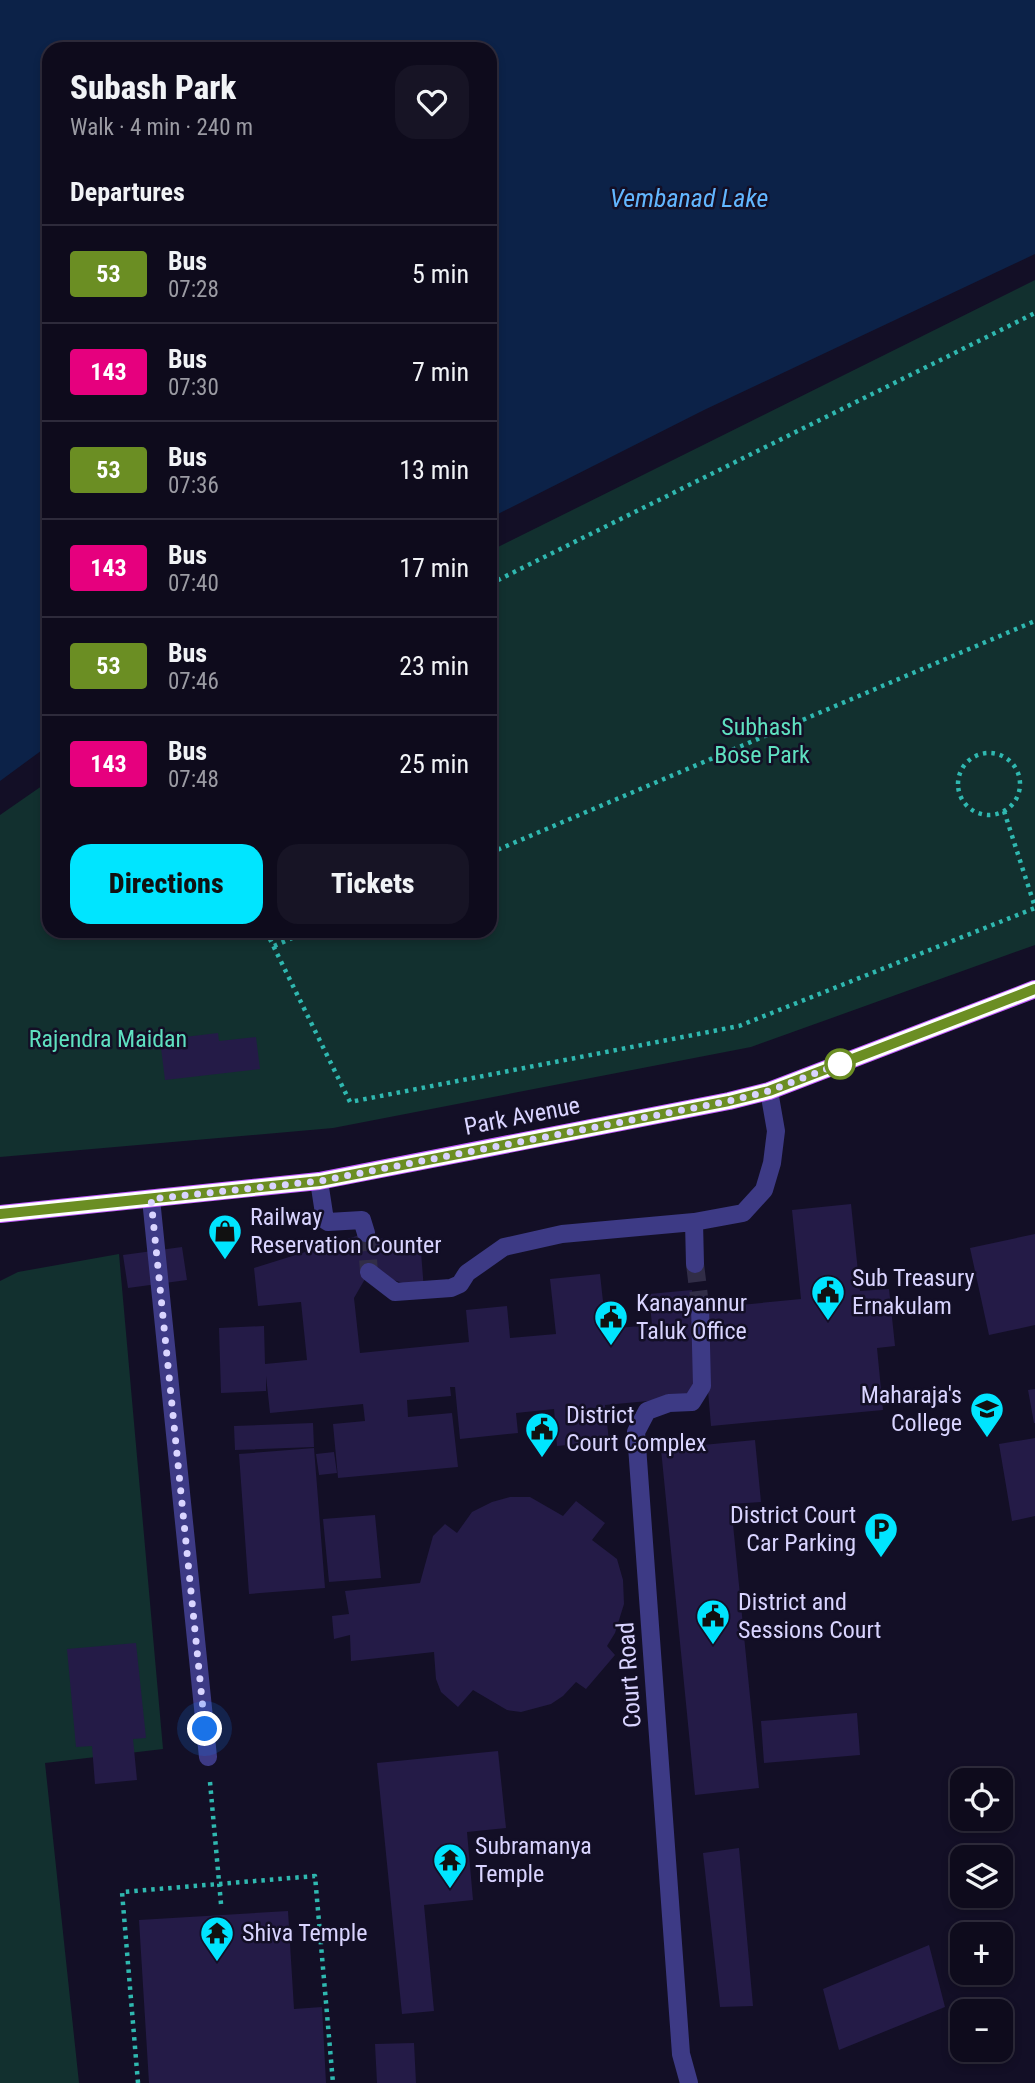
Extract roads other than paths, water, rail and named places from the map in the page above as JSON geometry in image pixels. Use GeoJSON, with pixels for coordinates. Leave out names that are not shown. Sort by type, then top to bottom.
{"type":"FeatureCollection","features":[{"type":"Feature","properties":{"kind":"main road","name":"Park Avenue"},"geometry":{"type":"LineString","coordinates":[[0,1214],[320,1181],[729,1101],[769,1091],[1035,989]]}},
{"type":"Feature","properties":{"kind":"street"},"geometry":{"type":"LineString","coordinates":[[369,1272],[395,1293],[451,1289],[460,1284],[467,1273],[504,1247],[562,1234],[694,1222],[743,1213],[764,1190],[772,1163],[776,1131],[769,1091]]}},
{"type":"Feature","properties":{"kind":"street"},"geometry":{"type":"LineString","coordinates":[[320,1181],[325,1220],[362,1220],[366,1233]]}},
{"type":"Feature","properties":{"kind":"street"},"geometry":{"type":"LineString","coordinates":[[151,1199],[208,1757]]}},
{"type":"Feature","properties":{"kind":"street"},"geometry":{"type":"LineString","coordinates":[[694,1222],[695,1264]]}},
{"type":"Feature","properties":{"kind":"street","name":"Court Road"},"geometry":{"type":"LineString","coordinates":[[689,2083],[681,2054],[636,1433],[646,1411],[668,1403],[692,1402],[702,1386],[699,1305]]}},
{"type":"Feature","properties":{"kind":"water","name":"Vembanad Lake"},"geometry":{"type":"Polygon","coordinates":[[[0,0],[1035,0],[1035,254],[704,410],[497,514],[497,42],[42,42],[42,750],[0,781],[0,0]]]}},
{"type":"Feature","properties":{"kind":"tunnel"},"geometry":{"type":"LineString","coordinates":[[366,1233],[369,1272]]}},
{"type":"Feature","properties":{"kind":"tunnel"},"geometry":{"type":"LineString","coordinates":[[695,1264],[700,1305]]}},
{"type":"Feature","properties":{"kind":"place","name":"Railway Reservation Counter"},"geometry":{"type":"Point","coordinates":[225,1261]}},
{"type":"Feature","properties":{"kind":"place","name":"Sub Treasury Ernakulam"},"geometry":{"type":"Point","coordinates":[828,1322]}},
{"type":"Feature","properties":{"kind":"place","name":"Kanayannur Taluk Office"},"geometry":{"type":"Point","coordinates":[611,1347]}},
{"type":"Feature","properties":{"kind":"place","name":"Maharaja's College"},"geometry":{"type":"Point","coordinates":[987,1439]}},
{"type":"Feature","properties":{"kind":"place","name":"District Court Complex"},"geometry":{"type":"Point","coordinates":[542,1459]}},
{"type":"Feature","properties":{"kind":"place","name":"District Court Car Parking"},"geometry":{"type":"Point","coordinates":[881,1559]}},
{"type":"Feature","properties":{"kind":"place","name":"District and Sessions Court"},"geometry":{"type":"Point","coordinates":[713,1646]}},
{"type":"Feature","properties":{"kind":"place","name":"Subramanya Temple"},"geometry":{"type":"Point","coordinates":[450,1890]}},
{"type":"Feature","properties":{"kind":"place","name":"Shiva Temple"},"geometry":{"type":"Point","coordinates":[217,1963]}},
{"type":"Feature","properties":{"kind":"park label","name":"Subhash Bose Park"},"geometry":{"type":"Point","coordinates":[762,741]}},
{"type":"Feature","properties":{"kind":"park label","name":"Rajendra Maidan"},"geometry":{"type":"Point","coordinates":[108,1039]}}]}
